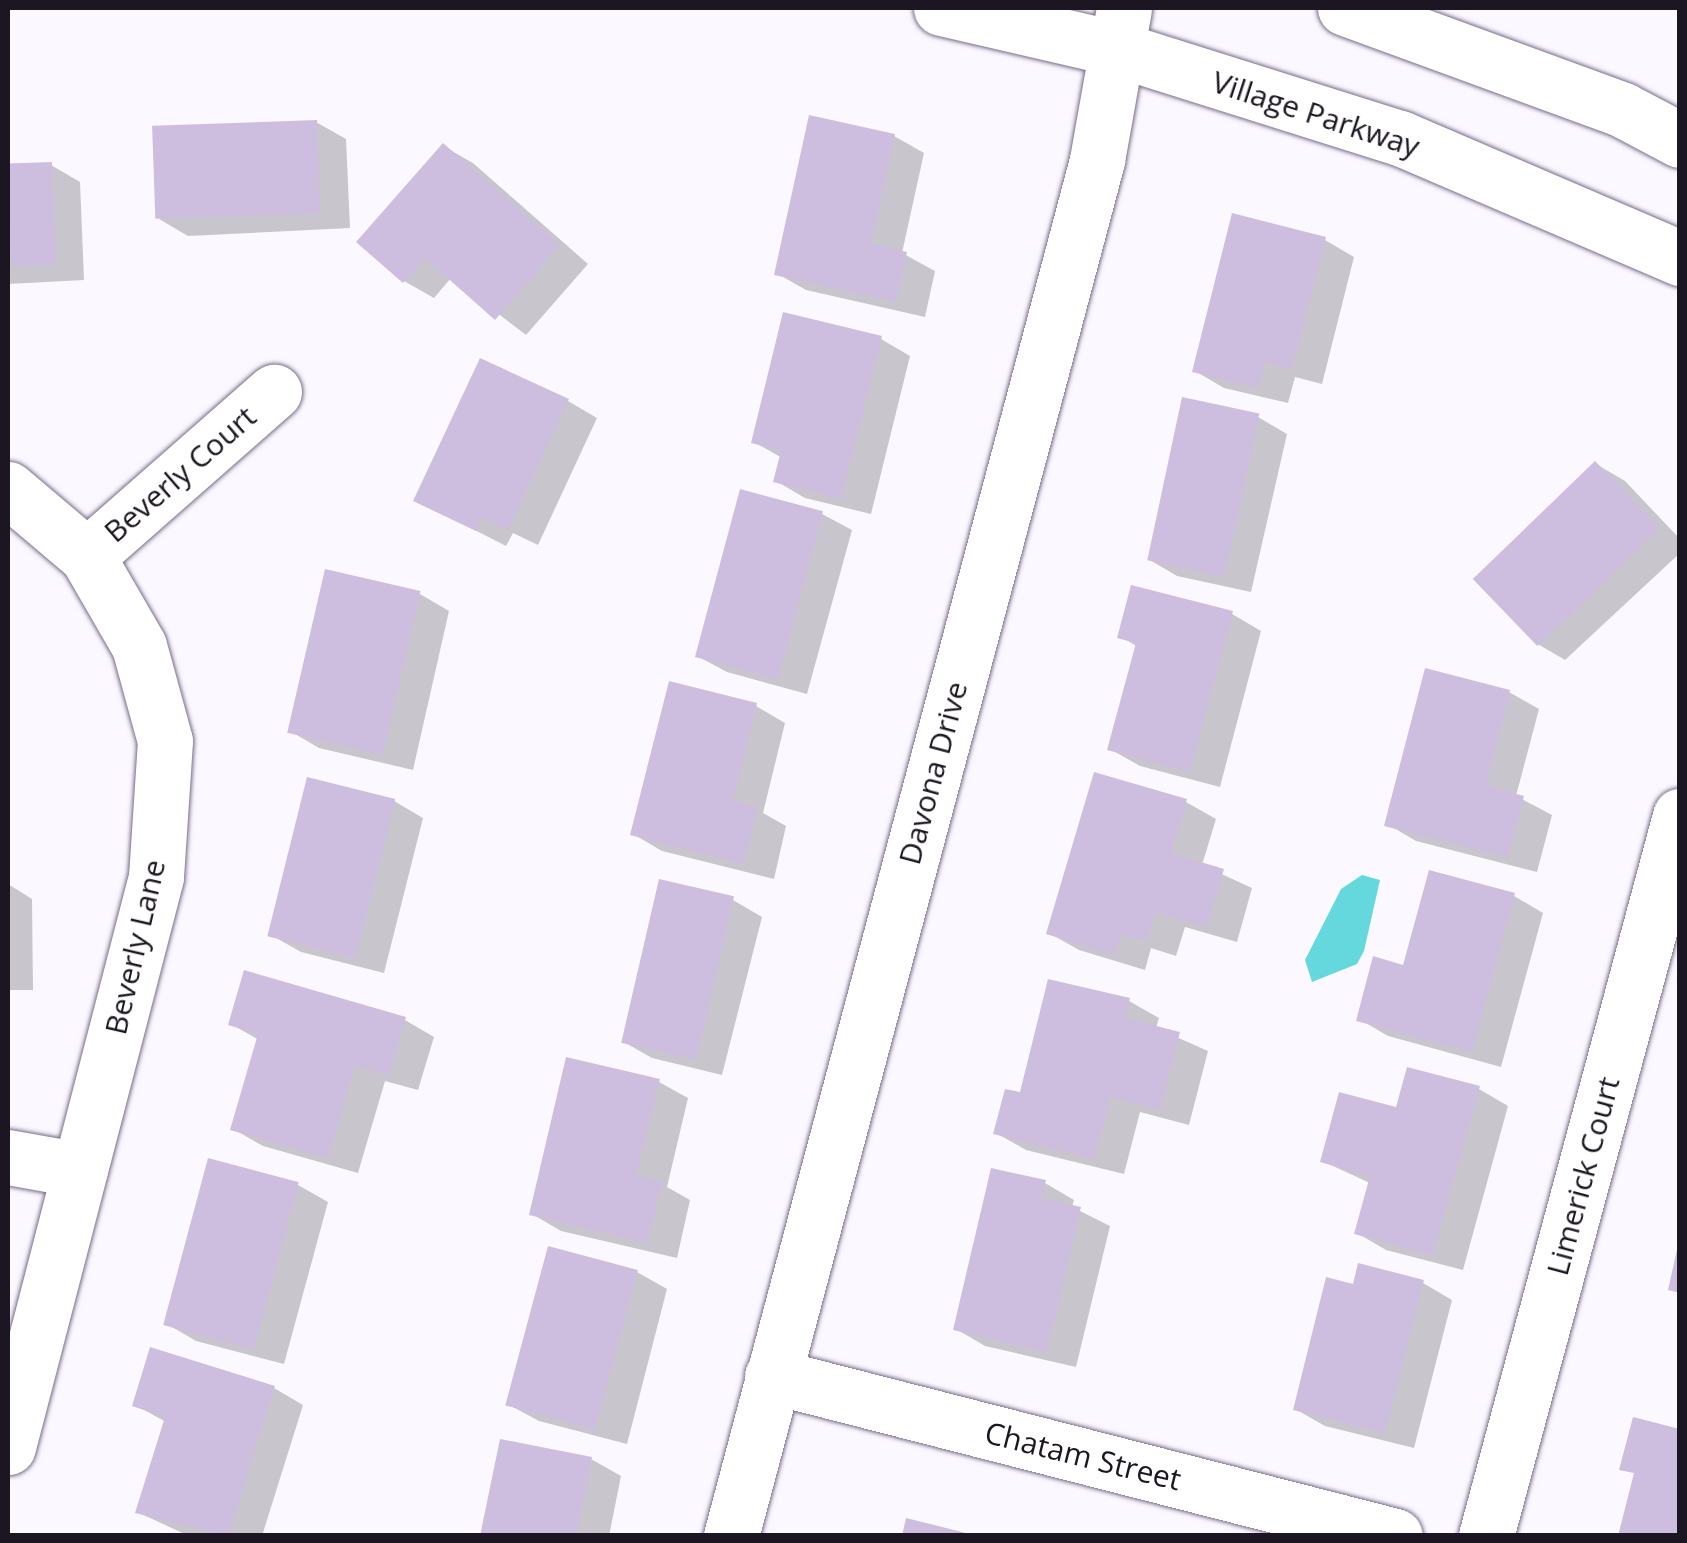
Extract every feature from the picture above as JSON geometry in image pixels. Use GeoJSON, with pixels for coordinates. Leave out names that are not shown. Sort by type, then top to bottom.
{"type":"FeatureCollection","features":[{"type":"Feature","properties":{"kind":"street","name":"Village Parkway"},"geometry":{"type":"LineString","coordinates":[[940,8],[1119,28],[1400,138],[1680,258]]}},
{"type":"Feature","properties":{"kind":"street"},"geometry":{"type":"LineString","coordinates":[[1344,8],[1622,110],[1680,140]]}},
{"type":"Feature","properties":{"kind":"street","name":"Davona Drive"},"geometry":{"type":"LineString","coordinates":[[731,1536],[1097,160],[1119,28]]}},
{"type":"Feature","properties":{"kind":"street","name":"Beverly Court"},"geometry":{"type":"LineString","coordinates":[[87,556],[274,392]]}},
{"type":"Feature","properties":{"kind":"street","name":"Beverly Lane"},"geometry":{"type":"LineString","coordinates":[[8,488],[87,556],[139,646],[165,741],[156,877],[8,1447]]}},
{"type":"Feature","properties":{"kind":"street","name":"Limerick Court"},"geometry":{"type":"LineString","coordinates":[[1486,1536],[1680,816]]}},
{"type":"Feature","properties":{"kind":"street"},"geometry":{"type":"LineString","coordinates":[[8,1157],[80,1170]]}},
{"type":"Feature","properties":{"kind":"street","name":"Chatam Street"},"geometry":{"type":"LineString","coordinates":[[772,1376],[1395,1536]]}},
{"type":"Feature","properties":{"kind":"water"},"geometry":{"type":"Polygon","coordinates":[[[1362,875],[1380,880],[1364,951],[1357,964],[1312,982],[1305,960],[1341,889],[1362,875]]]}},
{"type":"Feature","properties":{"kind":"building"},"geometry":{"type":"Polygon","coordinates":[[[809,115],[895,134],[871,244],[907,252],[896,302],[774,275],[809,115]]]}},
{"type":"Feature","properties":{"kind":"building"},"geometry":{"type":"Polygon","coordinates":[[[317,120],[320,213],[155,219],[152,126],[317,120]]]}},
{"type":"Feature","properties":{"kind":"building"},"geometry":{"type":"Polygon","coordinates":[[[443,143],[560,245],[495,320],[425,258],[403,283],[356,242],[443,143]]]}},
{"type":"Feature","properties":{"kind":"building"},"geometry":{"type":"Polygon","coordinates":[[[52,162],[56,265],[12,266],[8,164],[52,162]]]}},
{"type":"Feature","properties":{"kind":"building"},"geometry":{"type":"Polygon","coordinates":[[[1232,213],[1326,237],[1292,369],[1265,362],[1258,388],[1192,372],[1232,213]]]}},
{"type":"Feature","properties":{"kind":"building"},"geometry":{"type":"Polygon","coordinates":[[[783,312],[882,336],[841,499],[773,482],[781,451],[751,443],[783,312]]]}},
{"type":"Feature","properties":{"kind":"building"},"geometry":{"type":"Polygon","coordinates":[[[480,358],[569,399],[508,530],[483,518],[476,531],[413,501],[480,358]]]}},
{"type":"Feature","properties":{"kind":"building"},"geometry":{"type":"Polygon","coordinates":[[[1182,397],[1259,413],[1225,577],[1147,560],[1182,397]]]}},
{"type":"Feature","properties":{"kind":"building"},"geometry":{"type":"Polygon","coordinates":[[[1595,461],[1660,528],[1537,646],[1473,579],[1595,461]]]}},
{"type":"Feature","properties":{"kind":"building"},"geometry":{"type":"Polygon","coordinates":[[[740,489],[823,511],[778,679],[695,657],[740,489]]]}},
{"type":"Feature","properties":{"kind":"building"},"geometry":{"type":"Polygon","coordinates":[[[325,569],[420,591],[383,755],[287,733],[325,569]]]}},
{"type":"Feature","properties":{"kind":"building"},"geometry":{"type":"Polygon","coordinates":[[[1131,585],[1233,611],[1190,772],[1107,750],[1136,643],[1117,638],[1131,585]]]}},
{"type":"Feature","properties":{"kind":"building"},"geometry":{"type":"Polygon","coordinates":[[[1425,668],[1510,690],[1486,786],[1524,796],[1508,857],[1384,826],[1425,668]]]}},
{"type":"Feature","properties":{"kind":"building"},"geometry":{"type":"Polygon","coordinates":[[[669,681],[757,703],[733,801],[758,807],[744,864],[630,835],[669,681]]]}},
{"type":"Feature","properties":{"kind":"building"},"geometry":{"type":"Polygon","coordinates":[[[1094,772],[1187,799],[1171,853],[1224,869],[1207,927],[1155,912],[1147,941],[1121,934],[1115,955],[1046,934],[1094,772]]]}},
{"type":"Feature","properties":{"kind":"building"},"geometry":{"type":"Polygon","coordinates":[[[307,777],[395,799],[356,958],[267,936],[307,777]]]}},
{"type":"Feature","properties":{"kind":"building"},"geometry":{"type":"Polygon","coordinates":[[[1429,870],[1515,893],[1472,1052],[1356,1021],[1373,956],[1403,965],[1429,870]]]}},
{"type":"Feature","properties":{"kind":"building"},"geometry":{"type":"Polygon","coordinates":[[[659,879],[734,896],[696,1060],[621,1043],[659,879]]]}},
{"type":"Feature","properties":{"kind":"building"},"geometry":{"type":"Polygon","coordinates":[[[244,970],[406,1017],[389,1075],[355,1066],[328,1158],[230,1130],[258,1034],[228,1025],[244,970]]]}},
{"type":"Feature","properties":{"kind":"building"},"geometry":{"type":"Polygon","coordinates":[[[1048,979],[1130,998],[1125,1018],[1180,1032],[1160,1110],[1110,1097],[1095,1159],[993,1134],[1005,1089],[1020,1092],[1048,979]]]}},
{"type":"Feature","properties":{"kind":"building"},"geometry":{"type":"Polygon","coordinates":[[[566,1057],[660,1079],[636,1176],[662,1181],[648,1243],[529,1215],[566,1057]]]}},
{"type":"Feature","properties":{"kind":"building"},"geometry":{"type":"Polygon","coordinates":[[[1407,1067],[1480,1086],[1433,1255],[1354,1234],[1370,1176],[1320,1162],[1339,1092],[1396,1107],[1407,1067]]]}},
{"type":"Feature","properties":{"kind":"building"},"geometry":{"type":"Polygon","coordinates":[[[208,1158],[299,1182],[254,1349],[163,1325],[208,1158]]]}},
{"type":"Feature","properties":{"kind":"building"},"geometry":{"type":"Polygon","coordinates":[[[991,1168],[1046,1180],[1041,1198],[1081,1207],[1047,1352],[953,1330],[991,1168]]]}},
{"type":"Feature","properties":{"kind":"building"},"geometry":{"type":"Polygon","coordinates":[[[1680,1245],[1680,1293],[1668,1290],[1680,1245]]]}},
{"type":"Feature","properties":{"kind":"building"},"geometry":{"type":"Polygon","coordinates":[[[548,1246],[638,1270],[595,1429],[505,1405],[548,1246]]]}},
{"type":"Feature","properties":{"kind":"building"},"geometry":{"type":"Polygon","coordinates":[[[1358,1263],[1424,1280],[1385,1433],[1293,1410],[1326,1277],[1353,1284],[1358,1263]]]}},
{"type":"Feature","properties":{"kind":"building"},"geometry":{"type":"Polygon","coordinates":[[[150,1347],[275,1386],[228,1536],[135,1513],[165,1417],[132,1406],[150,1347]]]}},
{"type":"Feature","properties":{"kind":"building"},"geometry":{"type":"Polygon","coordinates":[[[1633,1417],[1680,1429],[1680,1536],[1618,1536],[1634,1473],[1619,1470],[1633,1417]]]}},
{"type":"Feature","properties":{"kind":"building"},"geometry":{"type":"Polygon","coordinates":[[[500,1439],[592,1457],[576,1536],[480,1536],[500,1439]]]}},
{"type":"Feature","properties":{"kind":"building"},"geometry":{"type":"Polygon","coordinates":[[[906,1518],[970,1534],[970,1536],[902,1536],[906,1518]]]}}]}
